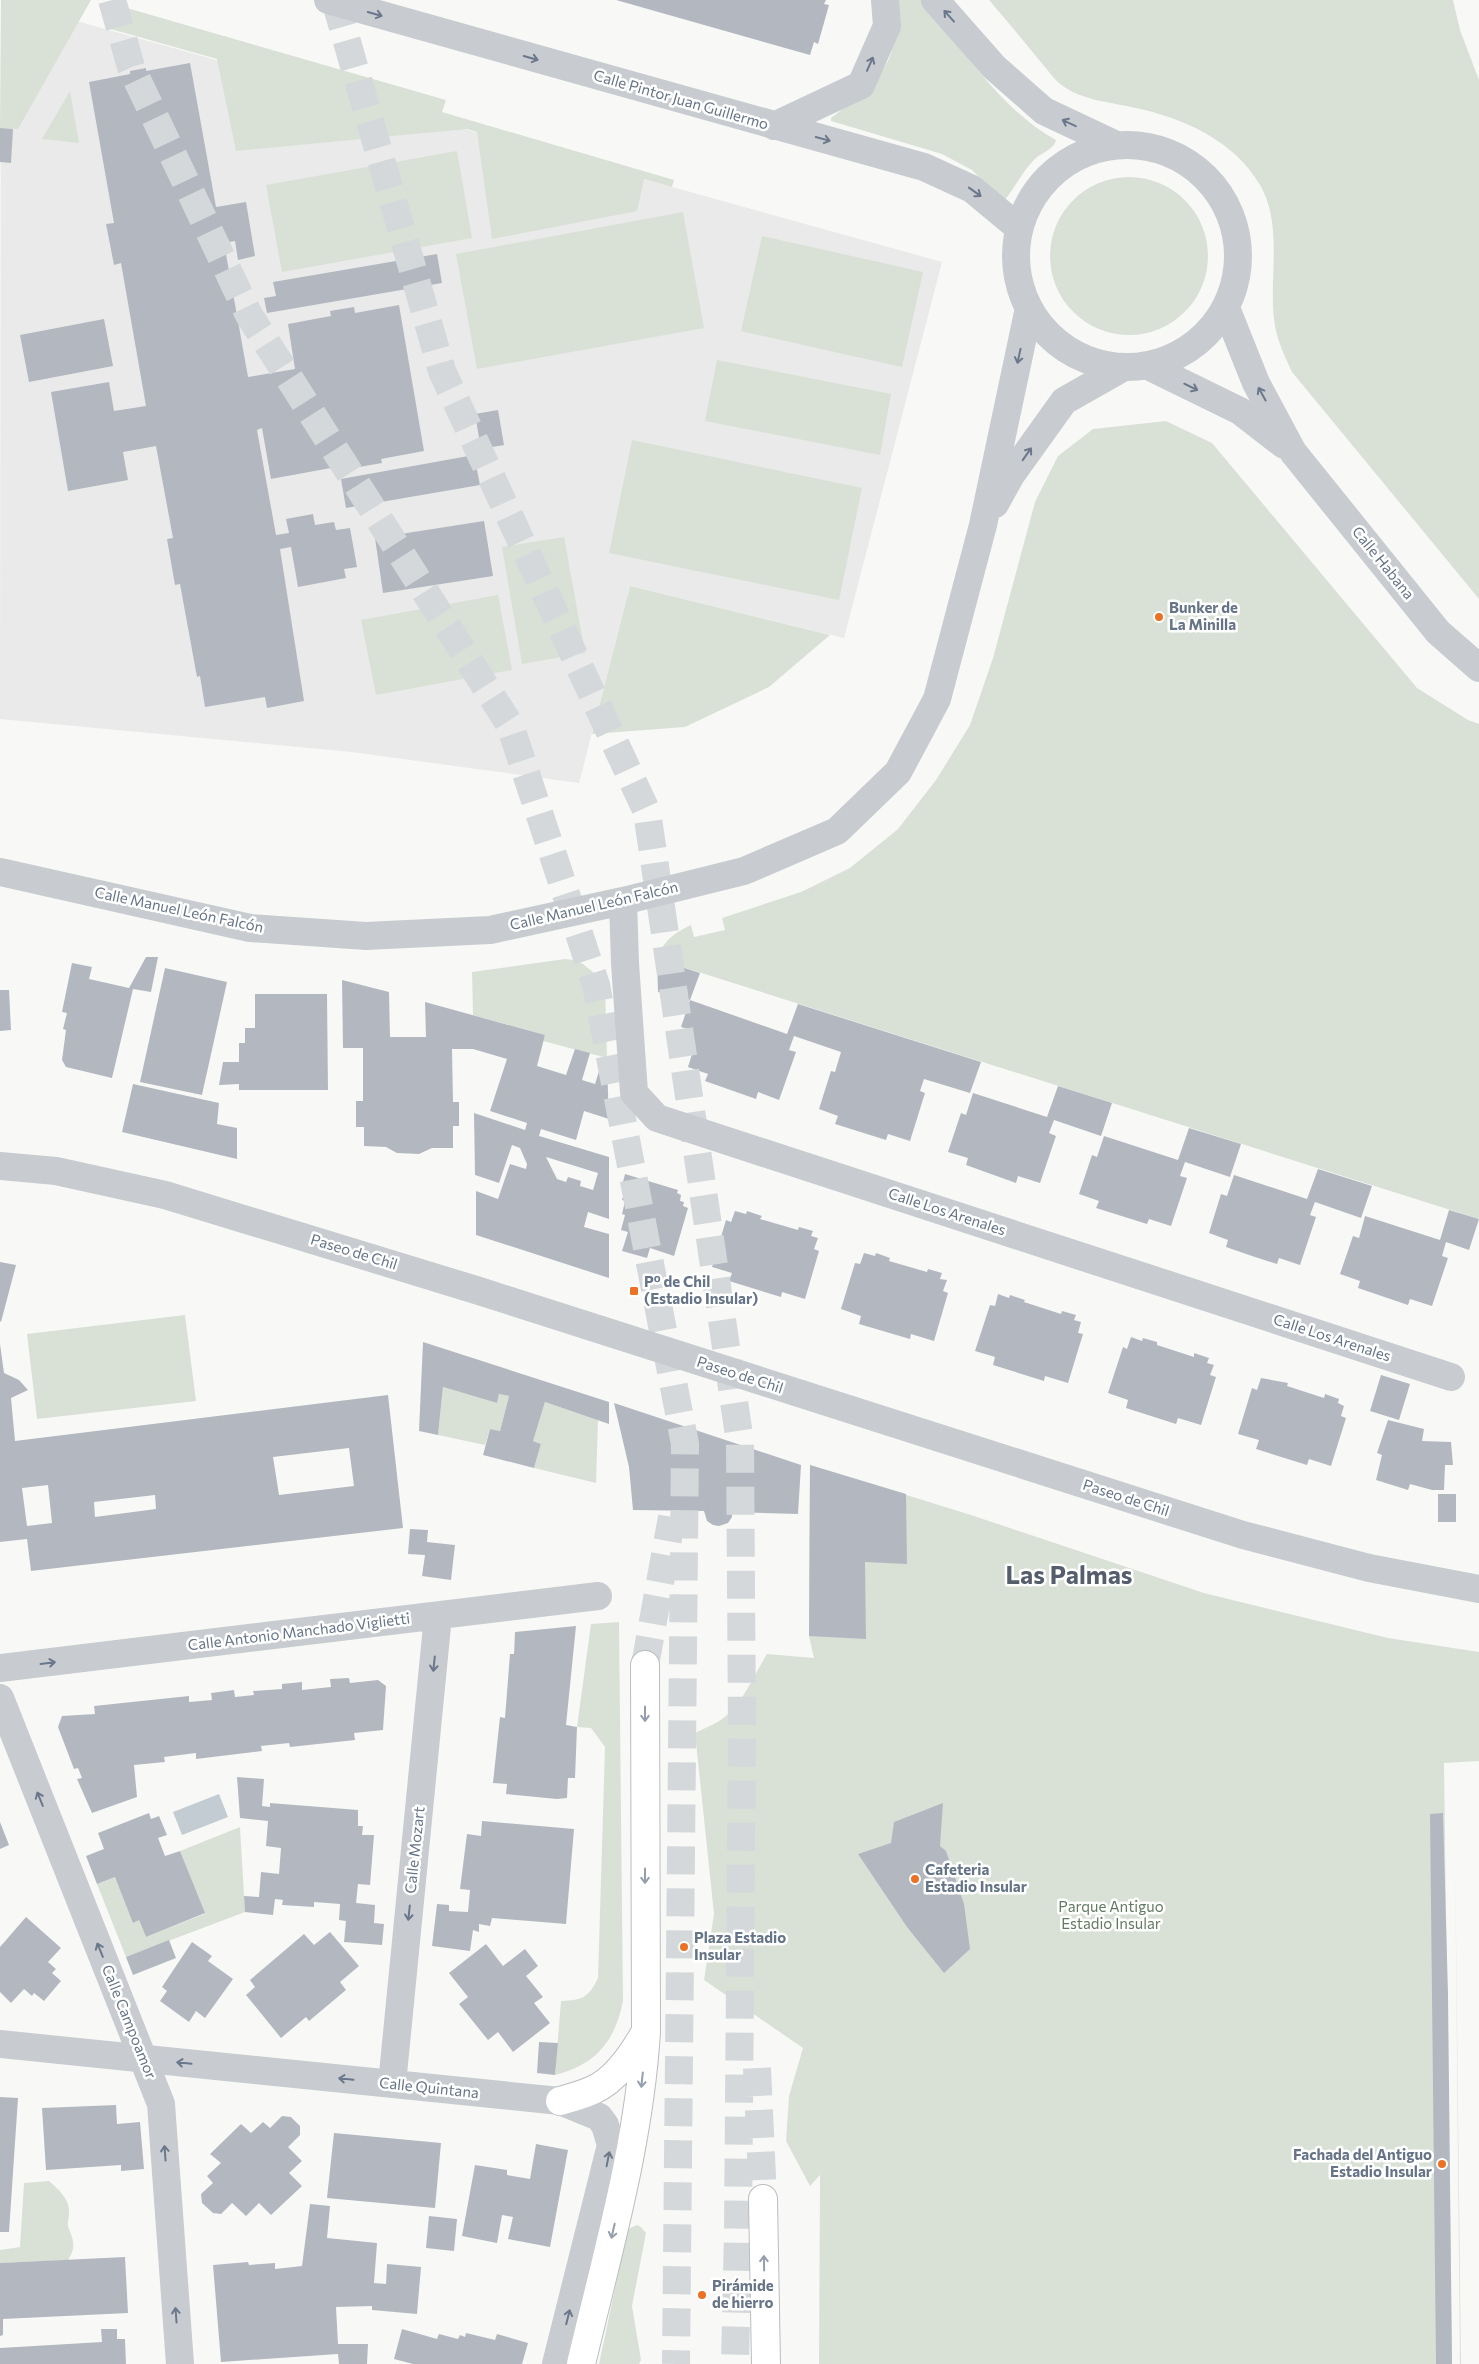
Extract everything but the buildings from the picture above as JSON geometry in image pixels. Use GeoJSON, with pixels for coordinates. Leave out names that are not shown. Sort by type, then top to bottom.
{"type":"FeatureCollection","features":[{"type":"Feature","properties":{"kind":"highway"},"geometry":{"type":"LineString","coordinates":[[581,2364],[633,2142],[640,2104],[646,2032],[645,1665]]}},
{"type":"Feature","properties":{"kind":"highway"},"geometry":{"type":"LineString","coordinates":[[560,2101],[594,2089],[606,2081],[633,2054],[646,2032]]}},
{"type":"Feature","properties":{"kind":"highway"},"geometry":{"type":"LineString","coordinates":[[763,2199],[766,2364]]}},
{"type":"Feature","properties":{"kind":"street","name":"Calle Pintor Juan Guillermo"},"geometry":{"type":"LineString","coordinates":[[328,0],[924,167],[972,189],[1019,228]]}},
{"type":"Feature","properties":{"kind":"street"},"geometry":{"type":"LineString","coordinates":[[774,126],[861,84],[887,26],[885,0]]}},
{"type":"Feature","properties":{"kind":"street"},"geometry":{"type":"LineString","coordinates":[[935,0],[994,67],[1044,111],[1114,144]]}},
{"type":"Feature","properties":{"kind":"street"},"geometry":{"type":"LineString","coordinates":[[1114,144],[1148,145],[1181,157],[1209,178],[1228,207],[1238,240],[1237,275],[1226,308],[1206,335],[1179,355],[1136,367],[1064,401],[1011,475],[983,525],[1029,308],[1018,274],[1016,255],[1019,228],[1032,197],[1053,172],[1081,153],[1114,144]]}},
{"type":"Feature","properties":{"kind":"street","name":"Calle Habana"},"geometry":{"type":"LineString","coordinates":[[1029,308],[1053,339],[1086,360],[1136,367],[1240,411],[1293,452]]}},
{"type":"Feature","properties":{"kind":"street","name":"Calle Habana"},"geometry":{"type":"LineString","coordinates":[[1226,308],[1256,384],[1293,452],[1438,632],[1479,668]]}},
{"type":"Feature","properties":{"kind":"street","name":"Calle Manuel León Falcón"},"geometry":{"type":"LineString","coordinates":[[0,872],[250,928],[366,936],[490,930],[624,901],[744,871],[837,831],[898,772],[937,699],[983,525]]}},
{"type":"Feature","properties":{"kind":"street","name":"Calle Los Arenales"},"geometry":{"type":"LineString","coordinates":[[624,901],[625,962],[634,1093],[658,1118],[1451,1377]]}},
{"type":"Feature","properties":{"kind":"street","name":"Paseo de Chil"},"geometry":{"type":"LineString","coordinates":[[0,1166],[56,1171],[166,1195],[467,1287],[1243,1535],[1368,1568],[1479,1589]]}},
{"type":"Feature","properties":{"kind":"street","name":"Calle Antonio Manchado Viglietti"},"geometry":{"type":"LineString","coordinates":[[0,1668],[598,1596]]}},
{"type":"Feature","properties":{"kind":"street","name":"Calle Mozart"},"geometry":{"type":"LineString","coordinates":[[392,2084],[438,1616]]}},
{"type":"Feature","properties":{"kind":"street","name":"Calle Campoamor"},"geometry":{"type":"LineString","coordinates":[[0,1698],[161,2104],[180,2364]]}},
{"type":"Feature","properties":{"kind":"street","name":"Calle Quintana"},"geometry":{"type":"LineString","coordinates":[[0,2044],[560,2101],[599,2117],[606,2125],[611,2145],[556,2364]]}},
{"type":"Feature","properties":{"kind":"shaded area"},"geometry":{"type":"Polygon","coordinates":[[[1,0],[942,262],[844,638],[630,586],[579,783],[352,752],[0,719],[1,0]]]}},
{"type":"Feature","properties":{"kind":"shaded area"},"geometry":{"type":"Polygon","coordinates":[[[219,1794],[228,1817],[182,1835],[173,1812],[219,1794]]]}},
{"type":"Feature","properties":{"kind":"green space"},"geometry":{"type":"Polygon","coordinates":[[[1,0],[91,0],[18,129],[0,128],[1,0]]]}},
{"type":"Feature","properties":{"kind":"green space"},"geometry":{"type":"Polygon","coordinates":[[[895,0],[923,0],[1000,95],[1036,127],[1056,140],[1051,148],[1031,163],[1004,201],[972,170],[942,154],[831,121],[831,118],[877,78],[884,68],[894,41],[895,0]]]}},
{"type":"Feature","properties":{"kind":"green space"},"geometry":{"type":"Polygon","coordinates":[[[989,0],[1453,0],[1460,30],[1479,80],[1479,599],[1292,372],[1278,340],[1274,319],[1274,250],[1271,217],[1267,200],[1249,169],[1221,143],[1187,124],[1150,111],[1096,100],[1070,91],[1057,81],[989,0]]]}},
{"type":"Feature","properties":{"kind":"green space"},"geometry":{"type":"Polygon","coordinates":[[[120,6],[446,100],[442,112],[674,180],[672,187],[644,179],[637,211],[492,239],[477,132],[467,129],[236,151],[217,59],[107,28],[120,6]]]}},
{"type":"Feature","properties":{"kind":"green space"},"geometry":{"type":"Polygon","coordinates":[[[70,91],[79,143],[42,139],[70,91]]]}},
{"type":"Feature","properties":{"kind":"green space"},"geometry":{"type":"Polygon","coordinates":[[[457,151],[472,238],[282,272],[266,185],[457,151]]]}},
{"type":"Feature","properties":{"kind":"green space"},"geometry":{"type":"Polygon","coordinates":[[[1129,177],[1159,183],[1185,200],[1202,226],[1208,256],[1202,286],[1185,312],[1159,329],[1129,335],[1099,329],[1073,312],[1056,286],[1050,256],[1056,226],[1073,200],[1099,183],[1129,177]]]}},
{"type":"Feature","properties":{"kind":"green space"},"geometry":{"type":"Polygon","coordinates":[[[683,212],[704,328],[477,369],[456,254],[683,212]]]}},
{"type":"Feature","properties":{"kind":"green space"},"geometry":{"type":"Polygon","coordinates":[[[762,236],[923,272],[902,367],[741,331],[762,236]]]}},
{"type":"Feature","properties":{"kind":"green space"},"geometry":{"type":"Polygon","coordinates":[[[717,360],[891,394],[880,455],[705,421],[717,360]]]}},
{"type":"Feature","properties":{"kind":"green space"},"geometry":{"type":"Polygon","coordinates":[[[1166,421],[1212,443],[1417,688],[1468,720],[1479,724],[1479,1219],[657,959],[666,942],[685,928],[691,925],[694,937],[725,930],[722,918],[801,892],[850,868],[898,829],[936,780],[970,725],[993,658],[1035,502],[1058,456],[1093,429],[1166,421]]]}},
{"type":"Feature","properties":{"kind":"green space"},"geometry":{"type":"Polygon","coordinates":[[[632,440],[862,488],[839,600],[609,553],[632,440]]]}},
{"type":"Feature","properties":{"kind":"green space"},"geometry":{"type":"Polygon","coordinates":[[[564,537],[585,653],[522,664],[502,547],[564,537]]]}},
{"type":"Feature","properties":{"kind":"green space"},"geometry":{"type":"Polygon","coordinates":[[[630,586],[830,635],[769,687],[685,727],[592,734],[630,586]]]}},
{"type":"Feature","properties":{"kind":"green space"},"geometry":{"type":"Polygon","coordinates":[[[498,595],[512,670],[376,695],[361,620],[498,595]]]}},
{"type":"Feature","properties":{"kind":"green space"},"geometry":{"type":"Polygon","coordinates":[[[565,959],[583,964],[598,976],[605,987],[607,1058],[543,1041],[545,1035],[473,1015],[472,972],[565,959]]]}},
{"type":"Feature","properties":{"kind":"green space"},"geometry":{"type":"Polygon","coordinates":[[[185,1315],[196,1401],[37,1419],[27,1334],[185,1315]]]}},
{"type":"Feature","properties":{"kind":"green space"},"geometry":{"type":"Polygon","coordinates":[[[443,1387],[497,1403],[499,1394],[509,1396],[500,1431],[490,1429],[485,1445],[438,1435],[443,1387]]]}},
{"type":"Feature","properties":{"kind":"green space"},"geometry":{"type":"Polygon","coordinates":[[[545,1402],[598,1420],[596,1483],[534,1468],[541,1444],[533,1441],[545,1402]]]}},
{"type":"Feature","properties":{"kind":"green space","name":"Parque Antiguo Estadio Insular"},"geometry":{"type":"Polygon","coordinates":[[[810,1465],[971,1515],[1204,1593],[1388,1638],[1479,1652],[1479,1761],[1444,1763],[1452,2364],[819,2364],[820,2175],[810,2186],[786,2141],[789,2096],[803,2048],[704,1980],[714,1914],[695,1733],[719,1721],[733,1709],[767,1654],[814,1658],[809,1636],[810,1465]]]}},
{"type":"Feature","properties":{"kind":"green space"},"geometry":{"type":"Polygon","coordinates":[[[619,1622],[623,2001],[615,2028],[601,2050],[581,2065],[555,2075],[561,2001],[584,1997],[598,1978],[605,1747],[591,1728],[577,1727],[591,1624],[619,1622]]]}},
{"type":"Feature","properties":{"kind":"green space"},"geometry":{"type":"Polygon","coordinates":[[[240,1827],[245,1912],[126,1957],[97,1884],[115,1877],[139,1920],[146,1937],[204,1914],[180,1851],[240,1827]]]}},
{"type":"Feature","properties":{"kind":"green space"},"geometry":{"type":"Polygon","coordinates":[[[1455,1847],[1461,2364],[1460,2364],[1455,1847]]]}},
{"type":"Feature","properties":{"kind":"green space"},"geometry":{"type":"Polygon","coordinates":[[[49,2181],[68,2204],[68,2225],[73,2239],[71,2255],[68,2260],[0,2263],[0,2250],[20,2247],[24,2183],[49,2181]]]}},
{"type":"Feature","properties":{"kind":"green space"},"geometry":{"type":"Polygon","coordinates":[[[637,2225],[646,2233],[632,2306],[641,2360],[639,2364],[599,2364],[627,2232],[630,2228],[637,2225]]]}},
{"type":"Feature","properties":{"kind":"tunnel"},"geometry":{"type":"LineString","coordinates":[[112,0],[131,67],[249,315],[510,725],[596,985],[685,1444],[676,2364]]}},
{"type":"Feature","properties":{"kind":"tunnel"},"geometry":{"type":"LineString","coordinates":[[335,0],[442,371],[647,812],[740,1442],[742,1727],[738,2232],[735,2364]]}},
{"type":"Feature","properties":{"kind":"tunnel"},"geometry":{"type":"LineString","coordinates":[[645,1665],[672,1517]]}},
{"type":"Feature","properties":{"kind":"tunnel"},"geometry":{"type":"LineString","coordinates":[[757,2068],[763,2199]]}},
{"type":"Feature","properties":{"kind":"place","name":"Bunker de La Minilla"},"geometry":{"type":"Point","coordinates":[1159,617]}},
{"type":"Feature","properties":{"kind":"place","name":"Pº de Chil (Estadio Insular)"},"geometry":{"type":"Point","coordinates":[634,1291]}},
{"type":"Feature","properties":{"kind":"place","name":"Cafeteria Estadio Insular"},"geometry":{"type":"Point","coordinates":[915,1879]}},
{"type":"Feature","properties":{"kind":"place","name":"Plaza Estadio Insular"},"geometry":{"type":"Point","coordinates":[684,1947]}},
{"type":"Feature","properties":{"kind":"place","name":"Fachada del Antiguo Estadio Insular"},"geometry":{"type":"Point","coordinates":[1442,2164]}},
{"type":"Feature","properties":{"kind":"place","name":"Pirámide de hierro"},"geometry":{"type":"Point","coordinates":[702,2295]}},
{"type":"Feature","properties":{"kind":"district","name":"Las Palmas"},"geometry":{"type":"Point","coordinates":[1069,1575]}}]}
